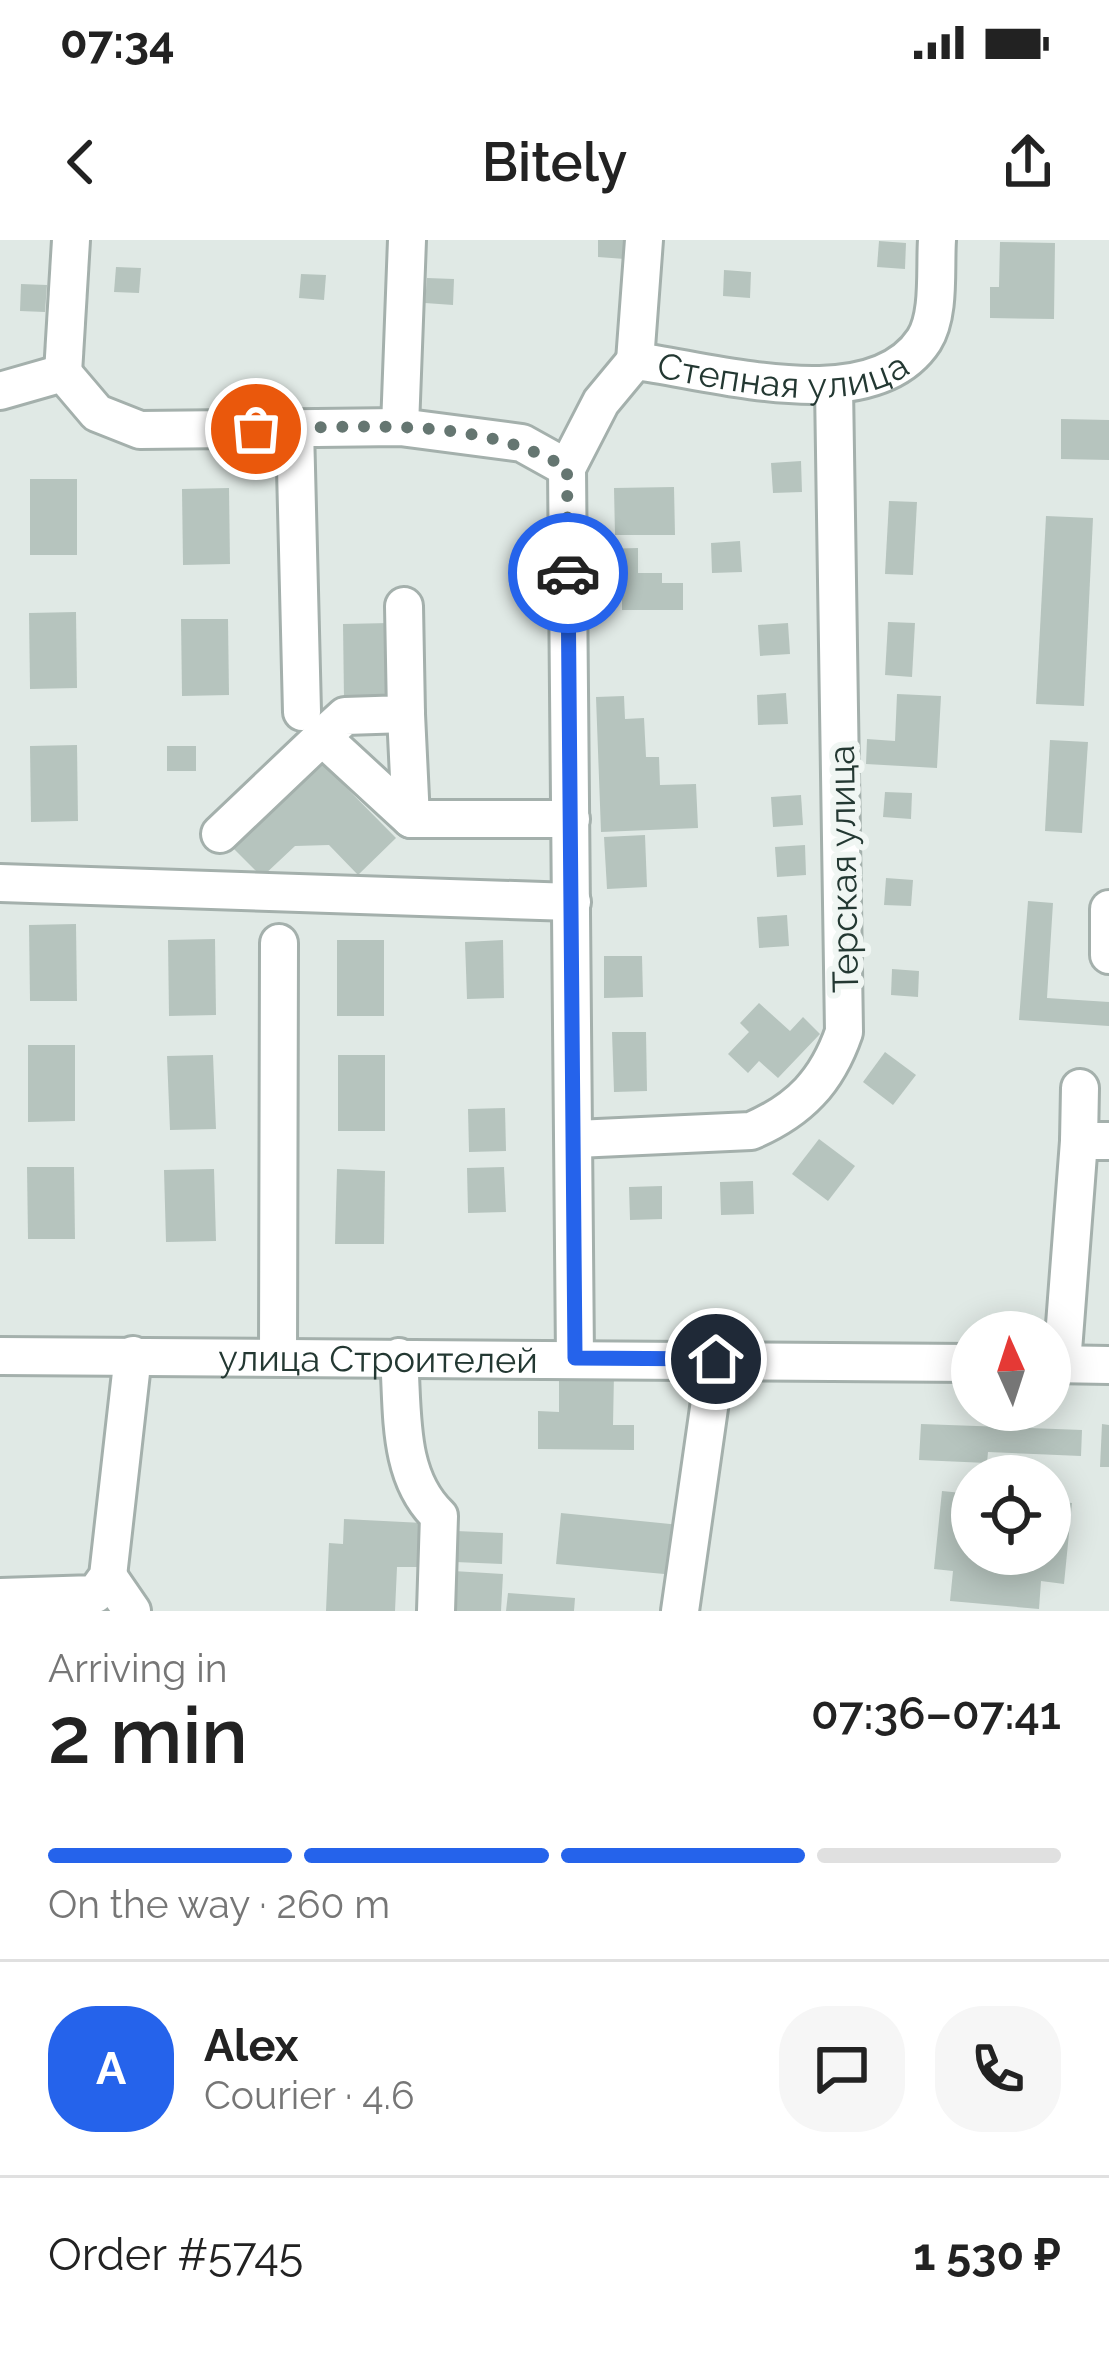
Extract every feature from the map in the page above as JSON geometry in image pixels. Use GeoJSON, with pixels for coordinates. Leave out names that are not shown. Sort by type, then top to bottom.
{"type":"FeatureCollection","features":[{"type":"Feature","properties":{"kind":"street"},"geometry":{"type":"LineString","coordinates":[[71,240],[63,373],[98,413],[140,430],[400,427],[522,442],[567,468],[575,1358]]}},
{"type":"Feature","properties":{"kind":"street"},"geometry":{"type":"LineString","coordinates":[[400,427],[407,240]]}},
{"type":"Feature","properties":{"kind":"street"},"geometry":{"type":"LineString","coordinates":[[635,361],[644,240]]}},
{"type":"Feature","properties":{"kind":"street","name":"Степная улица"},"geometry":{"type":"LineString","coordinates":[[567,468],[601,402],[635,361],[834,387],[885,375],[924,339],[931,324],[937,240]]}},
{"type":"Feature","properties":{"kind":"street"},"geometry":{"type":"LineString","coordinates":[[0,391],[63,373]]}},
{"type":"Feature","properties":{"kind":"street","name":"Терская улица"},"geometry":{"type":"LineString","coordinates":[[575,1139],[751,1131],[801,1103],[820,1083],[840,1045],[846,1005],[834,387]]}},
{"type":"Feature","properties":{"kind":"street"},"geometry":{"type":"LineString","coordinates":[[295,428],[312,724],[412,819],[571,819]]}},
{"type":"Feature","properties":{"kind":"street"},"geometry":{"type":"LineString","coordinates":[[404,606],[412,819]]}},
{"type":"Feature","properties":{"kind":"street"},"geometry":{"type":"LineString","coordinates":[[220,834],[312,724],[345,716],[406,714]]}},
{"type":"Feature","properties":{"kind":"street"},"geometry":{"type":"LineString","coordinates":[[0,883],[572,902]]}},
{"type":"Feature","properties":{"kind":"street"},"geometry":{"type":"LineString","coordinates":[[1109,909],[1109,956]]}},
{"type":"Feature","properties":{"kind":"street"},"geometry":{"type":"LineString","coordinates":[[278,944],[278,1357]]}},
{"type":"Feature","properties":{"kind":"street"},"geometry":{"type":"LineString","coordinates":[[1065,1311],[1094,1141],[1079,1088]]}},
{"type":"Feature","properties":{"kind":"street"},"geometry":{"type":"LineString","coordinates":[[0,1597],[95,1594],[108,1576],[133,1355]]}},
{"type":"Feature","properties":{"kind":"street","name":"улица Строителей"},"geometry":{"type":"LineString","coordinates":[[0,1356],[951,1363]]}},
{"type":"Feature","properties":{"kind":"street"},"geometry":{"type":"LineString","coordinates":[[399,1357],[408,1470],[418,1497],[439,1516],[436,1611]]}},
{"type":"Feature","properties":{"kind":"street"},"geometry":{"type":"LineString","coordinates":[[680,1611],[716,1359]]}},
{"type":"Feature","properties":{"kind":"street"},"geometry":{"type":"LineString","coordinates":[[1071,1364],[1109,1365]]}},
{"type":"Feature","properties":{"kind":"street"},"geometry":{"type":"LineString","coordinates":[[108,1576],[132,1611]]}},
{"type":"Feature","properties":{"kind":"building"},"geometry":{"type":"Polygon","coordinates":[[[598,240],[626,240],[625,259],[598,257],[598,240]]]}},
{"type":"Feature","properties":{"kind":"building"},"geometry":{"type":"Polygon","coordinates":[[[879,241],[906,243],[905,269],[877,267],[879,241]]]}},
{"type":"Feature","properties":{"kind":"building"},"geometry":{"type":"Polygon","coordinates":[[[1000,242],[1055,243],[1054,319],[990,318],[990,287],[999,287],[1000,242]]]}},
{"type":"Feature","properties":{"kind":"building"},"geometry":{"type":"Polygon","coordinates":[[[116,267],[141,268],[139,293],[114,292],[116,267]]]}},
{"type":"Feature","properties":{"kind":"building"},"geometry":{"type":"Polygon","coordinates":[[[724,270],[751,272],[750,298],[723,296],[724,270]]]}},
{"type":"Feature","properties":{"kind":"building"},"geometry":{"type":"Polygon","coordinates":[[[301,274],[326,275],[324,300],[299,298],[301,274]]]}},
{"type":"Feature","properties":{"kind":"building"},"geometry":{"type":"Polygon","coordinates":[[[427,278],[454,279],[453,305],[425,303],[427,278]]]}},
{"type":"Feature","properties":{"kind":"building"},"geometry":{"type":"Polygon","coordinates":[[[21,284],[47,285],[45,312],[20,311],[21,284]]]}},
{"type":"Feature","properties":{"kind":"building"},"geometry":{"type":"Polygon","coordinates":[[[1061,419],[1109,420],[1109,460],[1061,459],[1061,419]]]}},
{"type":"Feature","properties":{"kind":"building"},"geometry":{"type":"Polygon","coordinates":[[[801,461],[802,492],[773,493],[771,463],[801,461]]]}},
{"type":"Feature","properties":{"kind":"building"},"geometry":{"type":"Polygon","coordinates":[[[30,479],[77,479],[77,555],[30,555],[30,479]]]}},
{"type":"Feature","properties":{"kind":"building"},"geometry":{"type":"Polygon","coordinates":[[[674,487],[675,535],[615,535],[614,488],[674,487]]]}},
{"type":"Feature","properties":{"kind":"building"},"geometry":{"type":"Polygon","coordinates":[[[229,488],[230,564],[183,565],[182,489],[229,488]]]}},
{"type":"Feature","properties":{"kind":"building"},"geometry":{"type":"Polygon","coordinates":[[[889,501],[917,502],[913,575],[885,574],[889,501]]]}},
{"type":"Feature","properties":{"kind":"building"},"geometry":{"type":"Polygon","coordinates":[[[1046,516],[1093,518],[1084,706],[1036,704],[1046,516]]]}},
{"type":"Feature","properties":{"kind":"building"},"geometry":{"type":"Polygon","coordinates":[[[740,541],[742,572],[712,573],[711,543],[740,541]]]}},
{"type":"Feature","properties":{"kind":"building"},"geometry":{"type":"Polygon","coordinates":[[[638,548],[638,573],[662,573],[662,583],[683,583],[683,610],[622,610],[622,599],[599,599],[599,549],[638,548]]]}},
{"type":"Feature","properties":{"kind":"building"},"geometry":{"type":"Polygon","coordinates":[[[76,612],[77,688],[30,689],[29,613],[76,612]]]}},
{"type":"Feature","properties":{"kind":"building"},"geometry":{"type":"Polygon","coordinates":[[[181,619],[228,619],[229,695],[182,696],[181,619]]]}},
{"type":"Feature","properties":{"kind":"building"},"geometry":{"type":"Polygon","coordinates":[[[888,622],[915,623],[912,677],[885,675],[888,622]]]}},
{"type":"Feature","properties":{"kind":"building"},"geometry":{"type":"Polygon","coordinates":[[[390,623],[391,699],[344,700],[343,624],[390,623]]]}},
{"type":"Feature","properties":{"kind":"building"},"geometry":{"type":"Polygon","coordinates":[[[788,623],[790,654],[760,656],[758,625],[788,623]]]}},
{"type":"Feature","properties":{"kind":"building"},"geometry":{"type":"Polygon","coordinates":[[[786,693],[788,724],[758,725],[757,695],[786,693]]]}},
{"type":"Feature","properties":{"kind":"building"},"geometry":{"type":"Polygon","coordinates":[[[897,694],[941,696],[937,768],[866,764],[867,739],[895,741],[897,694]]]}},
{"type":"Feature","properties":{"kind":"building"},"geometry":{"type":"Polygon","coordinates":[[[624,696],[625,719],[644,718],[646,757],[659,757],[660,785],[696,784],[698,828],[601,832],[596,697],[624,696]]]}},
{"type":"Feature","properties":{"kind":"building"},"geometry":{"type":"Polygon","coordinates":[[[1050,740],[1088,742],[1082,833],[1045,831],[1050,740]]]}},
{"type":"Feature","properties":{"kind":"building"},"geometry":{"type":"Polygon","coordinates":[[[77,745],[78,821],[31,822],[30,746],[77,745]]]}},
{"type":"Feature","properties":{"kind":"building"},"geometry":{"type":"Polygon","coordinates":[[[167,746],[196,746],[196,771],[167,771],[167,746]]]}},
{"type":"Feature","properties":{"kind":"building"},"geometry":{"type":"Polygon","coordinates":[[[316,757],[396,838],[358,875],[329,845],[295,846],[262,877],[228,843],[316,757]]]}},
{"type":"Feature","properties":{"kind":"building"},"geometry":{"type":"Polygon","coordinates":[[[885,792],[912,793],[911,819],[883,817],[885,792]]]}},
{"type":"Feature","properties":{"kind":"building"},"geometry":{"type":"Polygon","coordinates":[[[801,795],[803,825],[773,827],[771,797],[801,795]]]}},
{"type":"Feature","properties":{"kind":"building"},"geometry":{"type":"Polygon","coordinates":[[[645,835],[647,887],[607,889],[604,837],[645,835]]]}},
{"type":"Feature","properties":{"kind":"building"},"geometry":{"type":"Polygon","coordinates":[[[805,845],[806,875],[777,877],[775,847],[805,845]]]}},
{"type":"Feature","properties":{"kind":"building"},"geometry":{"type":"Polygon","coordinates":[[[886,878],[913,880],[911,906],[884,905],[886,878]]]}},
{"type":"Feature","properties":{"kind":"building"},"geometry":{"type":"Polygon","coordinates":[[[1028,901],[1053,903],[1047,998],[1109,1002],[1109,1026],[1019,1020],[1028,901]]]}},
{"type":"Feature","properties":{"kind":"building"},"geometry":{"type":"Polygon","coordinates":[[[787,915],[789,946],[759,948],[757,917],[787,915]]]}},
{"type":"Feature","properties":{"kind":"building"},"geometry":{"type":"Polygon","coordinates":[[[76,924],[77,1001],[30,1001],[29,925],[76,924]]]}},
{"type":"Feature","properties":{"kind":"building"},"geometry":{"type":"Polygon","coordinates":[[[215,939],[216,1015],[169,1016],[168,940],[215,939]]]}},
{"type":"Feature","properties":{"kind":"building"},"geometry":{"type":"Polygon","coordinates":[[[337,940],[384,940],[384,1016],[337,1016],[337,940]]]}},
{"type":"Feature","properties":{"kind":"building"},"geometry":{"type":"Polygon","coordinates":[[[503,940],[504,998],[467,999],[465,942],[503,940]]]}},
{"type":"Feature","properties":{"kind":"building"},"geometry":{"type":"Polygon","coordinates":[[[604,956],[642,956],[643,997],[604,998],[604,956]]]}},
{"type":"Feature","properties":{"kind":"building"},"geometry":{"type":"Polygon","coordinates":[[[892,969],[919,971],[918,997],[891,995],[892,969]]]}},
{"type":"Feature","properties":{"kind":"building"},"geometry":{"type":"Polygon","coordinates":[[[759,1003],[790,1031],[803,1017],[820,1034],[778,1078],[759,1061],[748,1073],[728,1054],[749,1032],[740,1023],[759,1003]]]}},
{"type":"Feature","properties":{"kind":"building"},"geometry":{"type":"Polygon","coordinates":[[[612,1032],[646,1032],[647,1091],[614,1092],[612,1032]]]}},
{"type":"Feature","properties":{"kind":"building"},"geometry":{"type":"Polygon","coordinates":[[[28,1045],[75,1045],[75,1121],[28,1122],[28,1045]]]}},
{"type":"Feature","properties":{"kind":"building"},"geometry":{"type":"Polygon","coordinates":[[[885,1052],[916,1075],[893,1105],[863,1082],[885,1052]]]}},
{"type":"Feature","properties":{"kind":"building"},"geometry":{"type":"Polygon","coordinates":[[[213,1055],[216,1129],[170,1130],[167,1056],[213,1055]]]}},
{"type":"Feature","properties":{"kind":"building"},"geometry":{"type":"Polygon","coordinates":[[[338,1055],[385,1055],[385,1131],[338,1131],[338,1055]]]}},
{"type":"Feature","properties":{"kind":"building"},"geometry":{"type":"Polygon","coordinates":[[[505,1108],[506,1151],[469,1152],[468,1109],[505,1108]]]}},
{"type":"Feature","properties":{"kind":"building"},"geometry":{"type":"Polygon","coordinates":[[[819,1139],[855,1166],[828,1201],[792,1174],[819,1139]]]}},
{"type":"Feature","properties":{"kind":"building"},"geometry":{"type":"Polygon","coordinates":[[[27,1167],[74,1167],[75,1239],[28,1239],[27,1167]]]}},
{"type":"Feature","properties":{"kind":"building"},"geometry":{"type":"Polygon","coordinates":[[[504,1167],[506,1212],[468,1213],[467,1168],[504,1167]]]}},
{"type":"Feature","properties":{"kind":"building"},"geometry":{"type":"Polygon","coordinates":[[[214,1169],[216,1241],[166,1242],[164,1170],[214,1169]]]}},
{"type":"Feature","properties":{"kind":"building"},"geometry":{"type":"Polygon","coordinates":[[[337,1169],[385,1171],[384,1244],[335,1244],[337,1169]]]}},
{"type":"Feature","properties":{"kind":"building"},"geometry":{"type":"Polygon","coordinates":[[[753,1181],[754,1214],[721,1215],[720,1182],[753,1181]]]}},
{"type":"Feature","properties":{"kind":"building"},"geometry":{"type":"Polygon","coordinates":[[[662,1186],[662,1219],[630,1220],[629,1187],[662,1186]]]}},
{"type":"Feature","properties":{"kind":"building"},"geometry":{"type":"Polygon","coordinates":[[[559,1373],[614,1374],[613,1425],[634,1425],[634,1450],[538,1449],[538,1411],[559,1412],[559,1373]]]}},
{"type":"Feature","properties":{"kind":"building"},"geometry":{"type":"Polygon","coordinates":[[[921,1424],[951,1425],[951,1431],[1082,1430],[1081,1456],[988,1452],[951,1455],[951,1461],[919,1460],[921,1424]]]}},
{"type":"Feature","properties":{"kind":"building"},"geometry":{"type":"Polygon","coordinates":[[[1102,1424],[1109,1425],[1109,1467],[1100,1467],[1102,1424]]]}},
{"type":"Feature","properties":{"kind":"building"},"geometry":{"type":"Polygon","coordinates":[[[942,1491],[951,1492],[951,1571],[934,1569],[942,1491]]]}},
{"type":"Feature","properties":{"kind":"building"},"geometry":{"type":"Polygon","coordinates":[[[561,1513],[680,1525],[675,1575],[556,1564],[561,1513]]]}},
{"type":"Feature","properties":{"kind":"building"},"geometry":{"type":"Polygon","coordinates":[[[344,1519],[423,1523],[421,1567],[397,1567],[395,1611],[326,1611],[329,1543],[343,1544],[344,1519]]]}},
{"type":"Feature","properties":{"kind":"building"},"geometry":{"type":"Polygon","coordinates":[[[456,1531],[503,1533],[502,1564],[455,1562],[456,1531]]]}},
{"type":"Feature","properties":{"kind":"building"},"geometry":{"type":"Polygon","coordinates":[[[453,1571],[503,1574],[501,1611],[451,1611],[453,1571]]]}},
{"type":"Feature","properties":{"kind":"building"},"geometry":{"type":"Polygon","coordinates":[[[953,1575],[1065,1575],[1064,1584],[1041,1581],[1039,1609],[950,1601],[953,1575]]]}},
{"type":"Feature","properties":{"kind":"building"},"geometry":{"type":"Polygon","coordinates":[[[508,1593],[575,1598],[574,1611],[506,1611],[508,1593]]]}},
{"type":"Feature","properties":{"kind":"way so far"},"geometry":{"type":"LineString","coordinates":[[256,429],[400,427],[522,442],[567,468],[568,573]]}},
{"type":"Feature","properties":{"kind":"route"},"geometry":{"type":"LineString","coordinates":[[568,573],[575,1358],[716,1359]]}}]}
